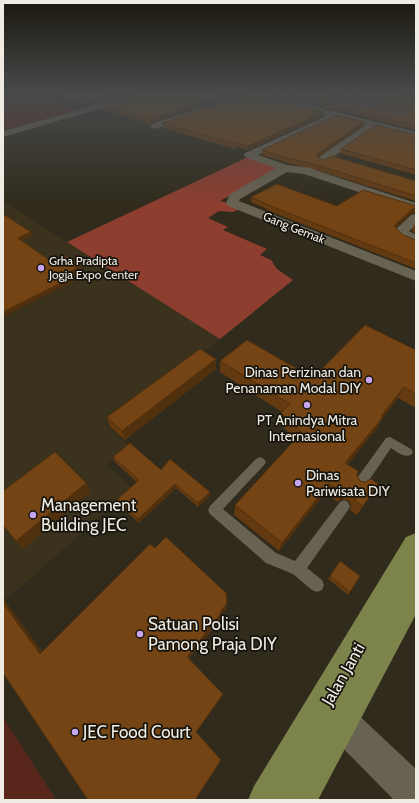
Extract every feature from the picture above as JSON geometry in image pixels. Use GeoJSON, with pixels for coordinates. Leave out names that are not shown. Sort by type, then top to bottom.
{"type":"FeatureCollection","features":[{"type":"Feature","properties":{"kind":"main road","name":"Jalan Janti"},"geometry":{"type":"LineString","coordinates":[[268,800],[416,547]]}},
{"type":"Feature","properties":{"kind":"main road","name":"Jalan Janti"},"geometry":{"type":"LineString","coordinates":[[297,800],[416,583]]}},
{"type":"Feature","properties":{"kind":"street"},"geometry":{"type":"LineString","coordinates":[[3,134],[16,130]]}},
{"type":"Feature","properties":{"kind":"street"},"geometry":{"type":"LineString","coordinates":[[302,130],[249,155],[285,168],[306,171],[416,207]]}},
{"type":"Feature","properties":{"kind":"street"},"geometry":{"type":"LineString","coordinates":[[306,171],[368,130]]}},
{"type":"Feature","properties":{"kind":"street"},"geometry":{"type":"LineString","coordinates":[[398,130],[416,135]]}},
{"type":"Feature","properties":{"kind":"street"},"geometry":{"type":"LineString","coordinates":[[329,155],[344,160]]}},
{"type":"Feature","properties":{"kind":"street","name":"Gang Gemak"},"geometry":{"type":"LineString","coordinates":[[285,168],[234,197],[232,203],[416,276]]}},
{"type":"Feature","properties":{"kind":"street"},"geometry":{"type":"LineString","coordinates":[[416,218],[401,231],[406,236],[416,240]]}},
{"type":"Feature","properties":{"kind":"street"},"geometry":{"type":"LineString","coordinates":[[340,722],[416,794]]}},
{"type":"Feature","properties":{"kind":"lane"},"geometry":{"type":"LineString","coordinates":[[359,485],[390,442],[407,452]]}},
{"type":"Feature","properties":{"kind":"lane"},"geometry":{"type":"LineString","coordinates":[[260,462],[214,510],[271,558],[298,569],[317,585]]}},
{"type":"Feature","properties":{"kind":"lane"},"geometry":{"type":"LineString","coordinates":[[298,569],[344,506]]}},
{"type":"Feature","properties":{"kind":"shaded area"},"geometry":{"type":"Polygon","coordinates":[[[248,157],[280,168],[220,201],[228,203],[239,209],[233,212],[219,211],[208,218],[228,227],[223,230],[267,249],[260,255],[271,260],[277,269],[293,280],[220,339],[67,242],[248,157]]]}},
{"type":"Feature","properties":{"kind":"shaded area"},"geometry":{"type":"Polygon","coordinates":[[[3,201],[220,339],[106,425],[129,446],[107,465],[132,488],[6,600],[3,595],[3,201]]]}},
{"type":"Feature","properties":{"kind":"shaded area"},"geometry":{"type":"Polygon","coordinates":[[[3,717],[56,800],[3,800],[3,717]]]}},
{"type":"Feature","properties":{"kind":"building"},"geometry":{"type":"Polygon","coordinates":[[[189,130],[283,130],[248,146],[236,142],[235,144],[189,130]]]}},
{"type":"Feature","properties":{"kind":"building"},"geometry":{"type":"Polygon","coordinates":[[[304,130],[352,130],[317,154],[317,157],[324,160],[332,156],[416,181],[416,196],[311,163],[291,159],[262,150],[304,130]]]}},
{"type":"Feature","properties":{"kind":"building"},"geometry":{"type":"Polygon","coordinates":[[[368,130],[398,130],[416,135],[416,170],[341,149],[368,130]]]}},
{"type":"Feature","properties":{"kind":"building"},"geometry":{"type":"Polygon","coordinates":[[[277,184],[337,206],[363,190],[416,206],[416,208],[412,209],[394,226],[403,235],[416,240],[416,263],[251,197],[277,184]]]}},
{"type":"Feature","properties":{"kind":"building","name":"Grha Pradipta Jogja Expo Center"},"geometry":{"type":"Polygon","coordinates":[[[3,214],[31,232],[18,238],[52,262],[65,256],[81,266],[67,273],[73,277],[3,312],[3,214]]]}},
{"type":"Feature","properties":{"kind":"building"},"geometry":{"type":"Polygon","coordinates":[[[365,325],[416,350],[416,394],[404,387],[381,416],[383,417],[345,463],[358,471],[357,476],[360,481],[365,482],[371,479],[378,484],[363,506],[355,501],[357,496],[354,491],[348,489],[343,493],[329,483],[282,543],[235,505],[302,432],[281,413],[290,404],[220,361],[247,340],[313,378],[365,325]]]}},
{"type":"Feature","properties":{"kind":"building"},"geometry":{"type":"Polygon","coordinates":[[[200,349],[216,359],[122,431],[107,417],[200,349]]]}},
{"type":"Feature","properties":{"kind":"building"},"geometry":{"type":"Polygon","coordinates":[[[130,443],[161,470],[170,459],[210,492],[198,503],[175,484],[138,519],[117,500],[139,480],[113,457],[130,443]]]}},
{"type":"Feature","properties":{"kind":"building","name":"Management Building JEC"},"geometry":{"type":"Polygon","coordinates":[[[55,452],[86,483],[16,541],[3,525],[3,491],[55,452]]]}},
{"type":"Feature","properties":{"kind":"building"},"geometry":{"type":"Polygon","coordinates":[[[166,537],[226,593],[227,603],[220,612],[221,613],[187,657],[223,694],[196,732],[221,760],[195,800],[88,800],[3,673],[3,603],[40,654],[150,544],[155,548],[166,537]]]}},
{"type":"Feature","properties":{"kind":"building"},"geometry":{"type":"Polygon","coordinates":[[[340,561],[360,576],[350,592],[330,576],[340,561]]]}},
{"type":"Feature","properties":{"kind":"place","name":"Grha Pradipta Jogja Expo Center"},"geometry":{"type":"Point","coordinates":[41,268]}},
{"type":"Feature","properties":{"kind":"place","name":"Dinas Perizinan dan Penanaman Modal DIY"},"geometry":{"type":"Point","coordinates":[369,380]}},
{"type":"Feature","properties":{"kind":"place","name":"PT Anindya Mitra Internasional"},"geometry":{"type":"Point","coordinates":[307,405]}},
{"type":"Feature","properties":{"kind":"place","name":"Dinas Pariwisata DIY"},"geometry":{"type":"Point","coordinates":[298,483]}},
{"type":"Feature","properties":{"kind":"place","name":"Management Building JEC"},"geometry":{"type":"Point","coordinates":[33,515]}},
{"type":"Feature","properties":{"kind":"place","name":"Satuan Polisi Pamong Praja DIY"},"geometry":{"type":"Point","coordinates":[140,634]}},
{"type":"Feature","properties":{"kind":"place","name":"JEC Food Court"},"geometry":{"type":"Point","coordinates":[75,732]}}]}
